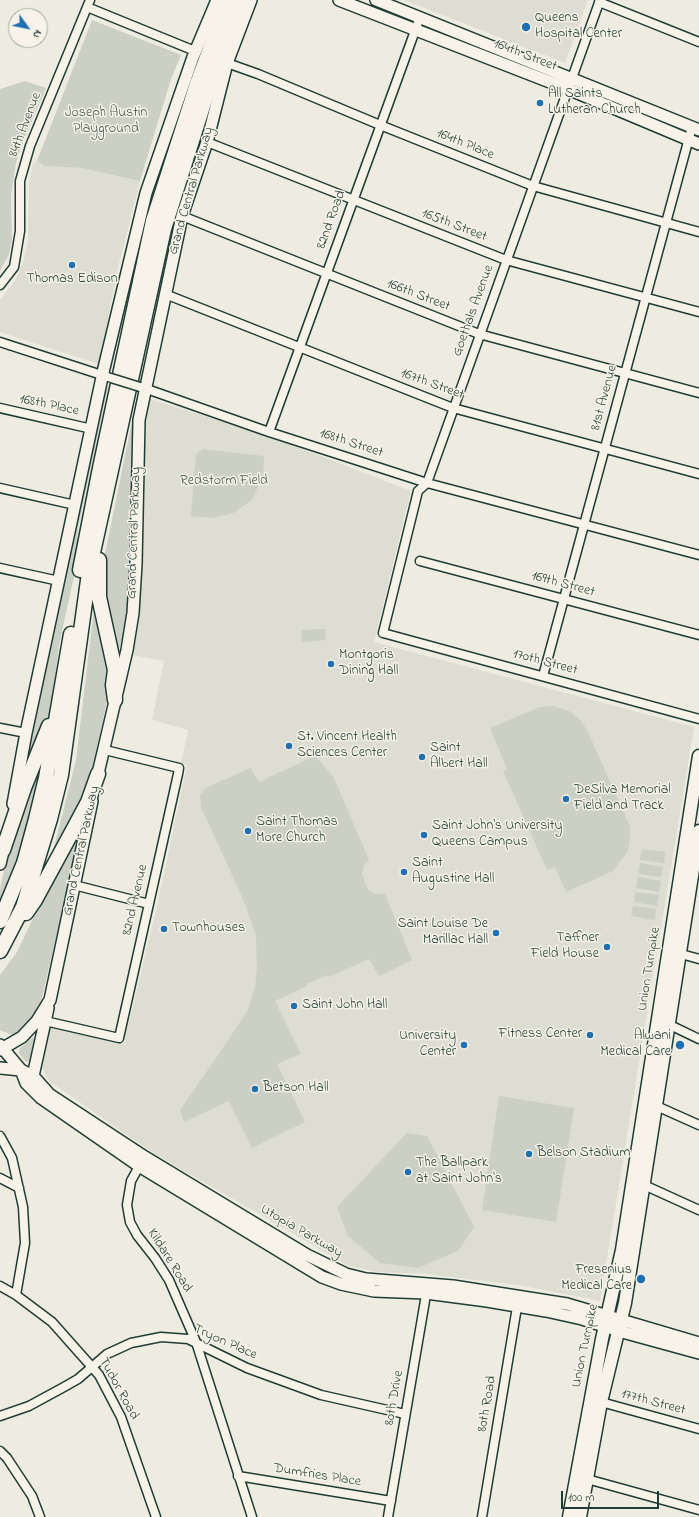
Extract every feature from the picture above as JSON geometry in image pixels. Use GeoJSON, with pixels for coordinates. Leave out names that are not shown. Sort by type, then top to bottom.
{"type":"FeatureCollection","features":[{"type":"Feature","properties":{"kind":"highway","name":"Grand Central Parkway"},"geometry":{"type":"LineString","coordinates":[[0,921],[24,863],[46,778],[59,698],[70,645],[80,573],[93,503],[153,221],[197,84],[228,0]]}},
{"type":"Feature","properties":{"kind":"highway","name":"Grand Central Parkway"},"geometry":{"type":"LineString","coordinates":[[2,948],[22,907],[37,866],[61,776],[90,566],[168,215],[217,62],[241,0]]}},
{"type":"Feature","properties":{"kind":"highway"},"geometry":{"type":"LineString","coordinates":[[99,529],[99,597],[115,670],[113,688],[115,700]]}},
{"type":"Feature","properties":{"kind":"highway"},"geometry":{"type":"LineString","coordinates":[[3,850],[24,788],[59,698]]}},
{"type":"Feature","properties":{"kind":"highway"},"geometry":{"type":"LineString","coordinates":[[2,948],[35,900],[88,802],[98,774]]}},
{"type":"Feature","properties":{"kind":"main road"},"geometry":{"type":"LineString","coordinates":[[0,864],[26,733],[75,505],[92,428],[107,377],[146,193],[195,51],[217,0]]}},
{"type":"Feature","properties":{"kind":"main road","name":"Grand Central Parkway"},"geometry":{"type":"LineString","coordinates":[[1,1048],[22,1037],[37,1021],[50,1000],[98,774],[105,750],[127,650],[132,613],[139,420],[143,388],[182,216],[207,142],[227,63],[251,0]]}},
{"type":"Feature","properties":{"kind":"main road","name":"164th Street"},"geometry":{"type":"LineString","coordinates":[[339,0],[568,89],[694,142]]}},
{"type":"Feature","properties":{"kind":"main road","name":"164th Street"},"geometry":{"type":"LineString","coordinates":[[376,0],[696,129]]}},
{"type":"Feature","properties":{"kind":"main road","name":"Union Turnpike"},"geometry":{"type":"LineString","coordinates":[[580,1517],[601,1402],[625,1303],[670,1025],[681,954],[690,876],[699,756]]}},
{"type":"Feature","properties":{"kind":"main road","name":"Union Turnpike"},"geometry":{"type":"LineString","coordinates":[[568,1514],[606,1321],[622,1250],[644,1101],[699,831]]}},
{"type":"Feature","properties":{"kind":"main road"},"geometry":{"type":"LineString","coordinates":[[33,1076],[50,1000]]}},
{"type":"Feature","properties":{"kind":"main road"},"geometry":{"type":"LineString","coordinates":[[1,1048],[21,1070]]}},
{"type":"Feature","properties":{"kind":"main road"},"geometry":{"type":"LineString","coordinates":[[0,1068],[21,1070]]}},
{"type":"Feature","properties":{"kind":"main road","name":"Utopia Parkway"},"geometry":{"type":"LineString","coordinates":[[21,1070],[33,1076],[49,1094],[142,1161]]}},
{"type":"Feature","properties":{"kind":"main road","name":"Utopia Parkway"},"geometry":{"type":"LineString","coordinates":[[21,1070],[26,1082],[41,1098],[322,1277],[341,1284],[374,1291],[427,1288],[518,1295],[567,1304],[606,1321],[698,1346]]}},
{"type":"Feature","properties":{"kind":"main road","name":"Utopia Parkway"},"geometry":{"type":"LineString","coordinates":[[427,1288],[582,1319],[606,1321]]}},
{"type":"Feature","properties":{"kind":"street"},"geometry":{"type":"LineString","coordinates":[[600,1],[699,42]]}},
{"type":"Feature","properties":{"kind":"street","name":"Goethals Avenue"},"geometry":{"type":"LineString","coordinates":[[383,633],[418,491],[427,482],[600,1]]}},
{"type":"Feature","properties":{"kind":"street"},"geometry":{"type":"LineString","coordinates":[[89,4],[195,51]]}},
{"type":"Feature","properties":{"kind":"street","name":"84th Avenue"},"geometry":{"type":"LineString","coordinates":[[0,286],[14,267],[20,231],[20,181],[30,146],[89,4]]}},
{"type":"Feature","properties":{"kind":"street","name":"82nd Road"},"geometry":{"type":"LineString","coordinates":[[269,432],[420,17]]}},
{"type":"Feature","properties":{"kind":"street","name":"164th Place"},"geometry":{"type":"LineString","coordinates":[[227,63],[258,74],[380,125],[533,186],[699,232]]}},
{"type":"Feature","properties":{"kind":"street","name":"81st Avenue"},"geometry":{"type":"LineString","coordinates":[[543,676],[666,223],[694,142],[696,129]]}},
{"type":"Feature","properties":{"kind":"street","name":"165th Street"},"geometry":{"type":"LineString","coordinates":[[207,142],[352,201],[506,260],[699,312]]}},
{"type":"Feature","properties":{"kind":"street","name":"166th Street"},"geometry":{"type":"LineString","coordinates":[[182,216],[479,334],[699,393]]}},
{"type":"Feature","properties":{"kind":"street","name":"167th Street"},"geometry":{"type":"LineString","coordinates":[[165,294],[453,408],[699,474]]}},
{"type":"Feature","properties":{"kind":"street","name":"168th Street"},"geometry":{"type":"LineString","coordinates":[[0,342],[143,388],[269,432],[427,482],[699,555]]}},
{"type":"Feature","properties":{"kind":"street","name":"168th Place"},"geometry":{"type":"LineString","coordinates":[[0,408],[92,428]]}},
{"type":"Feature","properties":{"kind":"street"},"geometry":{"type":"LineString","coordinates":[[0,488],[75,505]]}},
{"type":"Feature","properties":{"kind":"street","name":"169th Street"},"geometry":{"type":"LineString","coordinates":[[420,561],[699,635]]}},
{"type":"Feature","properties":{"kind":"street"},"geometry":{"type":"LineString","coordinates":[[0,568],[59,581]]}},
{"type":"Feature","properties":{"kind":"street","name":"170th Street"},"geometry":{"type":"LineString","coordinates":[[383,633],[699,719]]}},
{"type":"Feature","properties":{"kind":"street"},"geometry":{"type":"LineString","coordinates":[[0,728],[26,733]]}},
{"type":"Feature","properties":{"kind":"street","name":"82nd Avenue"},"geometry":{"type":"LineString","coordinates":[[45,1021],[119,1038],[149,904],[179,768],[105,750]]}},
{"type":"Feature","properties":{"kind":"street"},"geometry":{"type":"LineString","coordinates":[[74,885],[149,904]]}},
{"type":"Feature","properties":{"kind":"street"},"geometry":{"type":"LineString","coordinates":[[681,954],[699,959]]}},
{"type":"Feature","properties":{"kind":"street"},"geometry":{"type":"LineString","coordinates":[[670,1025],[699,1039]]}},
{"type":"Feature","properties":{"kind":"street"},"geometry":{"type":"LineString","coordinates":[[644,1101],[699,1125]]}},
{"type":"Feature","properties":{"kind":"street"},"geometry":{"type":"LineString","coordinates":[[0,1136],[12,1158],[23,1207],[25,1244],[16,1295]]}},
{"type":"Feature","properties":{"kind":"street","name":"Kildare Road"},"geometry":{"type":"LineString","coordinates":[[142,1161],[131,1182],[127,1205],[130,1222],[137,1235],[168,1280],[196,1342],[252,1517]]}},
{"type":"Feature","properties":{"kind":"street"},"geometry":{"type":"LineString","coordinates":[[0,1178],[19,1188]]}},
{"type":"Feature","properties":{"kind":"street"},"geometry":{"type":"LineString","coordinates":[[644,1185],[699,1210]]}},
{"type":"Feature","properties":{"kind":"street","name":"Tudor Road"},"geometry":{"type":"LineString","coordinates":[[0,1286],[16,1295],[52,1322],[99,1375],[121,1417],[156,1517]]}},
{"type":"Feature","properties":{"kind":"street","name":"80th Drive"},"geometry":{"type":"LineString","coordinates":[[388,1517],[427,1288]]}},
{"type":"Feature","properties":{"kind":"street","name":"80th Road"},"geometry":{"type":"LineString","coordinates":[[482,1517],[518,1306],[518,1295]]}},
{"type":"Feature","properties":{"kind":"street","name":"Tryon Place"},"geometry":{"type":"LineString","coordinates":[[0,1416],[29,1406],[64,1388],[107,1354],[131,1343],[161,1337],[184,1338],[196,1342],[247,1368],[321,1395],[405,1414]]}},
{"type":"Feature","properties":{"kind":"street","name":"177th Street"},"geometry":{"type":"LineString","coordinates":[[601,1402],[699,1429]]}},
{"type":"Feature","properties":{"kind":"street"},"geometry":{"type":"LineString","coordinates":[[0,1451],[7,1458],[32,1496],[40,1517]]}},
{"type":"Feature","properties":{"kind":"street","name":"Dumfries Place"},"geometry":{"type":"LineString","coordinates":[[238,1476],[391,1501]]}},
{"type":"Feature","properties":{"kind":"street"},"geometry":{"type":"LineString","coordinates":[[587,1479],[699,1510]]}},
{"type":"Feature","properties":{"kind":"shaded area","name":"Queens Hospital Center"},"geometry":{"type":"Polygon","coordinates":[[[404,0],[588,0],[565,63],[404,0]]]}},
{"type":"Feature","properties":{"kind":"shaded area"},"geometry":{"type":"Polygon","coordinates":[[[37,161],[45,166],[81,168],[140,181],[118,268],[99,364],[0,332],[0,300],[15,281],[24,260],[28,240],[29,182],[33,164],[37,161]]]}},
{"type":"Feature","properties":{"kind":"shaded area","name":"Saint John's University Queens Campus"},"geometry":{"type":"Polygon","coordinates":[[[150,399],[269,436],[411,491],[374,642],[694,727],[600,1301],[518,1285],[425,1274],[377,1272],[347,1265],[150,1151],[49,1081],[42,1067],[42,1055],[49,1028],[124,1043],[157,906],[187,765],[181,763],[188,730],[152,720],[164,661],[133,655],[139,619],[145,426],[150,399]]]}},
{"type":"Feature","properties":{"kind":"green space","name":"Joseph Austin Playground"},"geometry":{"type":"Polygon","coordinates":[[[92,20],[181,55],[171,79],[140,181],[81,168],[45,166],[37,161],[92,20]]]}},
{"type":"Feature","properties":{"kind":"green space"},"geometry":{"type":"Polygon","coordinates":[[[25,81],[46,88],[23,142],[16,163],[11,196],[12,240],[9,254],[0,271],[0,89],[25,81]]]}},
{"type":"Feature","properties":{"kind":"green space"},"geometry":{"type":"Polygon","coordinates":[[[106,387],[108,387],[78,528],[74,576],[59,645],[52,705],[45,728],[18,798],[106,387]]]}},
{"type":"Feature","properties":{"kind":"green space"},"geometry":{"type":"Polygon","coordinates":[[[137,397],[139,397],[133,445],[127,624],[119,649],[114,646],[101,573],[137,397]]]}},
{"type":"Feature","properties":{"kind":"green space","name":"Redstorm Field"},"geometry":{"type":"Polygon","coordinates":[[[203,449],[264,456],[263,475],[252,500],[233,513],[213,518],[191,516],[196,454],[203,449]]]}},
{"type":"Feature","properties":{"kind":"green space"},"geometry":{"type":"Polygon","coordinates":[[[96,592],[109,652],[110,687],[86,797],[51,859],[76,760],[96,592]]]}},
{"type":"Feature","properties":{"kind":"green space"},"geometry":{"type":"Polygon","coordinates":[[[325,629],[326,640],[302,642],[301,630],[325,629]]]}},
{"type":"Feature","properties":{"kind":"green space","name":"DeSilva Memorial Field and Track"},"geometry":{"type":"Polygon","coordinates":[[[553,706],[569,711],[580,720],[587,730],[630,826],[628,851],[613,871],[566,892],[555,867],[547,870],[503,771],[507,769],[490,728],[540,707],[553,706]]]}},
{"type":"Feature","properties":{"kind":"green space"},"geometry":{"type":"Polygon","coordinates":[[[45,754],[31,823],[0,914],[0,889],[12,833],[45,754]]]}},
{"type":"Feature","properties":{"kind":"green space"},"geometry":{"type":"Polygon","coordinates":[[[315,756],[333,776],[369,860],[364,866],[362,875],[368,890],[376,894],[385,894],[412,960],[379,976],[369,959],[329,977],[327,975],[306,984],[307,986],[275,1001],[301,1054],[277,1064],[305,1122],[252,1148],[229,1101],[184,1122],[180,1110],[248,1010],[255,987],[257,968],[256,936],[244,901],[201,807],[200,795],[206,788],[250,768],[259,782],[315,756]]]}},
{"type":"Feature","properties":{"kind":"green space"},"geometry":{"type":"Polygon","coordinates":[[[84,818],[40,1006],[22,1031],[12,1035],[0,1030],[0,975],[17,952],[35,914],[40,908],[35,905],[84,818]]]}},
{"type":"Feature","properties":{"kind":"green space"},"geometry":{"type":"Polygon","coordinates":[[[642,849],[665,852],[664,863],[640,860],[642,849]]]}},
{"type":"Feature","properties":{"kind":"green space"},"geometry":{"type":"Polygon","coordinates":[[[640,863],[663,867],[661,877],[638,874],[640,863]]]}},
{"type":"Feature","properties":{"kind":"green space"},"geometry":{"type":"Polygon","coordinates":[[[638,877],[661,881],[659,892],[636,888],[638,877]]]}},
{"type":"Feature","properties":{"kind":"green space"},"geometry":{"type":"Polygon","coordinates":[[[635,892],[659,895],[657,906],[634,902],[635,892]]]}},
{"type":"Feature","properties":{"kind":"green space"},"geometry":{"type":"Polygon","coordinates":[[[633,906],[656,909],[655,920],[631,916],[633,906]]]}},
{"type":"Feature","properties":{"kind":"green space"},"geometry":{"type":"Polygon","coordinates":[[[33,1037],[35,1040],[30,1061],[26,1062],[18,1052],[20,1051],[19,1049],[33,1037]]]}},
{"type":"Feature","properties":{"kind":"green space","name":"Belson Stadium"},"geometry":{"type":"Polygon","coordinates":[[[499,1096],[574,1108],[556,1222],[482,1210],[499,1096]]]}},
{"type":"Feature","properties":{"kind":"green space","name":"The Ballpark at Saint John's"},"geometry":{"type":"Polygon","coordinates":[[[407,1133],[427,1136],[474,1227],[458,1251],[418,1268],[380,1263],[348,1236],[337,1207],[407,1133]]]}},
{"type":"Feature","properties":{"kind":"place","name":"Queens Hospital Center"},"geometry":{"type":"Point","coordinates":[526,27]}},
{"type":"Feature","properties":{"kind":"place","name":"All Saints Lutheran Church"},"geometry":{"type":"Point","coordinates":[540,103]}},
{"type":"Feature","properties":{"kind":"place","name":"Thomas Edison"},"geometry":{"type":"Point","coordinates":[72,265]}},
{"type":"Feature","properties":{"kind":"place","name":"Montgoris Dining Hall"},"geometry":{"type":"Point","coordinates":[331,664]}},
{"type":"Feature","properties":{"kind":"place","name":"St. Vincent Health Sciences Center"},"geometry":{"type":"Point","coordinates":[289,746]}},
{"type":"Feature","properties":{"kind":"place","name":"Saint Albert Hall"},"geometry":{"type":"Point","coordinates":[422,757]}},
{"type":"Feature","properties":{"kind":"place","name":"DeSilva Memorial Field and Track"},"geometry":{"type":"Point","coordinates":[566,799]}},
{"type":"Feature","properties":{"kind":"place","name":"Saint Thomas More Church"},"geometry":{"type":"Point","coordinates":[248,831]}},
{"type":"Feature","properties":{"kind":"place","name":"Saint John's University Queens Campus"},"geometry":{"type":"Point","coordinates":[424,835]}},
{"type":"Feature","properties":{"kind":"place","name":"Saint Augustine Hall"},"geometry":{"type":"Point","coordinates":[404,872]}},
{"type":"Feature","properties":{"kind":"place","name":"Townhouses"},"geometry":{"type":"Point","coordinates":[164,929]}},
{"type":"Feature","properties":{"kind":"place","name":"Saint Louise De Marillac Hall"},"geometry":{"type":"Point","coordinates":[496,933]}},
{"type":"Feature","properties":{"kind":"place","name":"Taffner Field House"},"geometry":{"type":"Point","coordinates":[607,947]}},
{"type":"Feature","properties":{"kind":"place","name":"Saint John Hall"},"geometry":{"type":"Point","coordinates":[294,1006]}},
{"type":"Feature","properties":{"kind":"place","name":"Fitness Center"},"geometry":{"type":"Point","coordinates":[590,1035]}},
{"type":"Feature","properties":{"kind":"place","name":"University Center"},"geometry":{"type":"Point","coordinates":[464,1045]}},
{"type":"Feature","properties":{"kind":"place","name":"Alwani Medical Care"},"geometry":{"type":"Point","coordinates":[680,1045]}},
{"type":"Feature","properties":{"kind":"place","name":"Betson Hall"},"geometry":{"type":"Point","coordinates":[255,1089]}},
{"type":"Feature","properties":{"kind":"place","name":"Belson Stadium"},"geometry":{"type":"Point","coordinates":[529,1154]}},
{"type":"Feature","properties":{"kind":"place","name":"The Ballpark at Saint John's"},"geometry":{"type":"Point","coordinates":[408,1172]}},
{"type":"Feature","properties":{"kind":"place","name":"Fresenius Medical Care"},"geometry":{"type":"Point","coordinates":[641,1279]}}]}
